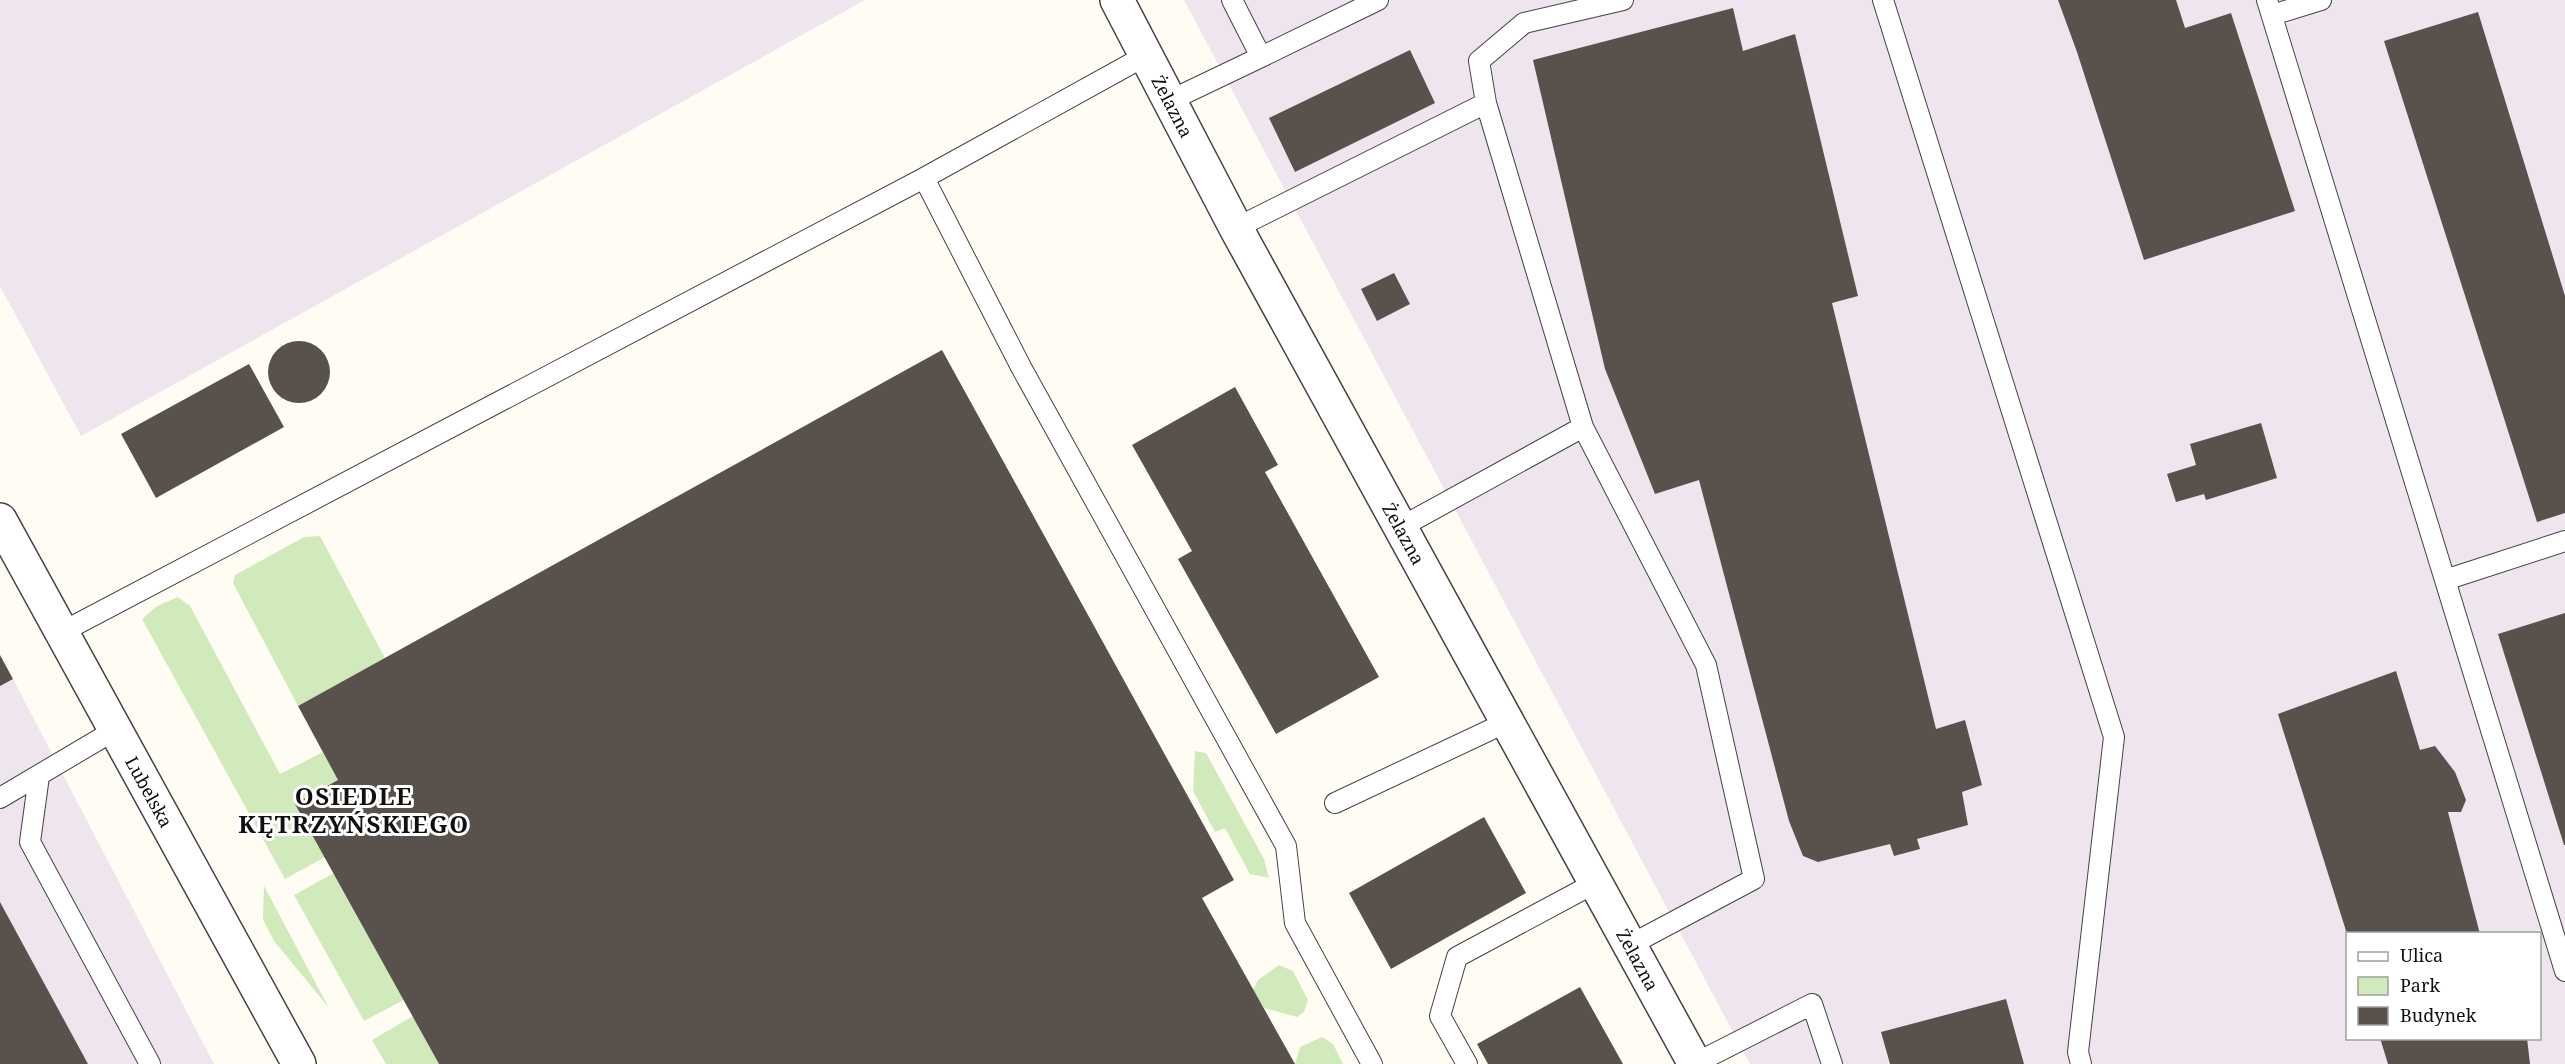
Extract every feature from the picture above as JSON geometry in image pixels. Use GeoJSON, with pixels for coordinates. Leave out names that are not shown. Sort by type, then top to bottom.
{"type":"FeatureCollection","features":[{"type":"Feature","properties":{"kind":"street","name":"Żelazna"},"geometry":{"type":"LineString","coordinates":[[1117,0],[1236,228],[1694,1064]]}},
{"type":"Feature","properties":{"kind":"street","name":"Lubelska"},"geometry":{"type":"LineString","coordinates":[[0,520],[299,1064]]}},
{"type":"Feature","properties":{"kind":"lane"},"geometry":{"type":"LineString","coordinates":[[1232,0],[1262,57]]}},
{"type":"Feature","properties":{"kind":"lane"},"geometry":{"type":"LineString","coordinates":[[1169,101],[1378,0]]}},
{"type":"Feature","properties":{"kind":"lane"},"geometry":{"type":"LineString","coordinates":[[1623,0],[1524,23],[1479,61],[1486,103],[1583,427],[1706,665],[1754,879],[1630,945]]}},
{"type":"Feature","properties":{"kind":"lane"},"geometry":{"type":"LineString","coordinates":[[1882,0],[2114,737],[2078,1052],[2081,1064]]}},
{"type":"Feature","properties":{"kind":"lane"},"geometry":{"type":"LineString","coordinates":[[2321,0],[2270,7],[2565,971]]}},
{"type":"Feature","properties":{"kind":"lane"},"geometry":{"type":"LineString","coordinates":[[62,632],[924,178],[1145,56]]}},
{"type":"Feature","properties":{"kind":"lane"},"geometry":{"type":"LineString","coordinates":[[1236,228],[1486,103]]}},
{"type":"Feature","properties":{"kind":"lane"},"geometry":{"type":"LineString","coordinates":[[924,178],[1021,367],[1286,846],[1295,923],[1371,1064]]}},
{"type":"Feature","properties":{"kind":"lane"},"geometry":{"type":"LineString","coordinates":[[1401,527],[1583,427]]}},
{"type":"Feature","properties":{"kind":"lane"},"geometry":{"type":"LineString","coordinates":[[2445,580],[2565,541]]}},
{"type":"Feature","properties":{"kind":"lane"},"geometry":{"type":"LineString","coordinates":[[1335,803],[1507,722]]}},
{"type":"Feature","properties":{"kind":"lane"},"geometry":{"type":"LineString","coordinates":[[0,798],[115,730]]}},
{"type":"Feature","properties":{"kind":"lane"},"geometry":{"type":"LineString","coordinates":[[39,776],[30,842],[150,1064]]}},
{"type":"Feature","properties":{"kind":"lane"},"geometry":{"type":"LineString","coordinates":[[1467,1064],[1440,1016],[1457,957],[1595,883]]}},
{"type":"Feature","properties":{"kind":"lane"},"geometry":{"type":"LineString","coordinates":[[1694,1064],[1812,1004],[1832,1064]]}},
{"type":"Feature","properties":{"kind":"shaded area"},"geometry":{"type":"Polygon","coordinates":[[[0,0],[865,0],[81,436],[0,286],[0,0]]]}},
{"type":"Feature","properties":{"kind":"shaded area"},"geometry":{"type":"Polygon","coordinates":[[[1184,0],[2565,0],[2565,1064],[1750,1064],[1184,0]]]}},
{"type":"Feature","properties":{"kind":"shaded area"},"geometry":{"type":"Polygon","coordinates":[[[0,655],[13,679],[214,1064],[0,1064],[0,655]]]}},
{"type":"Feature","properties":{"kind":"green space"},"geometry":{"type":"Polygon","coordinates":[[[320,536],[385,658],[298,706],[233,583],[235,575],[304,537],[320,536]]]}},
{"type":"Feature","properties":{"kind":"green space"},"geometry":{"type":"Polygon","coordinates":[[[178,597],[190,606],[280,774],[323,752],[338,780],[325,857],[285,879],[142,619],[157,606],[178,597]]]}},
{"type":"Feature","properties":{"kind":"green space"},"geometry":{"type":"Polygon","coordinates":[[[1195,751],[1206,753],[1264,859],[1269,878],[1250,874],[1225,828],[1215,832],[1193,791],[1195,751]]]}},
{"type":"Feature","properties":{"kind":"green space"},"geometry":{"type":"Polygon","coordinates":[[[334,873],[404,1000],[364,1021],[294,895],[334,873]]]}},
{"type":"Feature","properties":{"kind":"green space"},"geometry":{"type":"Polygon","coordinates":[[[264,886],[329,1008],[274,941],[263,919],[264,886]]]}},
{"type":"Feature","properties":{"kind":"green space"},"geometry":{"type":"Polygon","coordinates":[[[1279,965],[1293,971],[1308,1000],[1304,1012],[1297,1017],[1264,1008],[1253,990],[1258,980],[1279,965]]]}},
{"type":"Feature","properties":{"kind":"green space"},"geometry":{"type":"Polygon","coordinates":[[[413,1016],[439,1064],[386,1064],[372,1040],[413,1016]]]}},
{"type":"Feature","properties":{"kind":"green space"},"geometry":{"type":"Polygon","coordinates":[[[1322,1037],[1333,1044],[1343,1064],[1295,1064],[1300,1047],[1322,1037]]]}},
{"type":"Feature","properties":{"kind":"building"},"geometry":{"type":"Polygon","coordinates":[[[2058,0],[2176,0],[2185,28],[2231,13],[2295,211],[2144,260],[2058,0]]]}},
{"type":"Feature","properties":{"kind":"building"},"geometry":{"type":"Polygon","coordinates":[[[1733,8],[1743,51],[1795,34],[1858,296],[1832,303],[1936,729],[1965,720],[1982,785],[1962,792],[1968,825],[1917,839],[1920,849],[1894,856],[1890,844],[1818,862],[1803,856],[1789,821],[1699,480],[1655,494],[1605,369],[1533,60],[1733,8]]]}},
{"type":"Feature","properties":{"kind":"building"},"geometry":{"type":"Polygon","coordinates":[[[2478,12],[2565,296],[2565,513],[2537,522],[2384,41],[2478,12]]]}},
{"type":"Feature","properties":{"kind":"building"},"geometry":{"type":"Polygon","coordinates":[[[1410,50],[1435,103],[1295,172],[1269,118],[1410,50]]]}},
{"type":"Feature","properties":{"kind":"building"},"geometry":{"type":"Polygon","coordinates":[[[1394,273],[1410,304],[1377,321],[1361,289],[1394,273]]]}},
{"type":"Feature","properties":{"kind":"building"},"geometry":{"type":"Polygon","coordinates":[[[299,341],[321,350],[330,372],[321,394],[299,403],[277,394],[268,372],[277,350],[299,341]]]}},
{"type":"Feature","properties":{"kind":"building"},"geometry":{"type":"Polygon","coordinates":[[[942,350],[1234,880],[1202,898],[1295,1064],[439,1064],[295,804],[338,780],[298,706],[942,350]]]}},
{"type":"Feature","properties":{"kind":"building"},"geometry":{"type":"Polygon","coordinates":[[[249,364],[284,427],[156,498],[121,434],[249,364]]]}},
{"type":"Feature","properties":{"kind":"building"},"geometry":{"type":"Polygon","coordinates":[[[1235,387],[1278,465],[1265,472],[1379,677],[1276,734],[1178,559],[1192,551],[1132,445],[1235,387]]]}},
{"type":"Feature","properties":{"kind":"building"},"geometry":{"type":"Polygon","coordinates":[[[2261,423],[2277,478],[2206,500],[2204,494],[2176,502],[2167,474],[2196,465],[2190,444],[2261,423]]]}},
{"type":"Feature","properties":{"kind":"building"},"geometry":{"type":"Polygon","coordinates":[[[2565,613],[2565,845],[2564,845],[2498,634],[2565,613]]]}},
{"type":"Feature","properties":{"kind":"building"},"geometry":{"type":"Polygon","coordinates":[[[0,655],[13,679],[0,686],[0,655]]]}},
{"type":"Feature","properties":{"kind":"building"},"geometry":{"type":"Polygon","coordinates":[[[2396,671],[2420,750],[2435,746],[2455,772],[2466,800],[2461,812],[2448,812],[2479,932],[2346,932],[2278,714],[2396,671]]]}},
{"type":"Feature","properties":{"kind":"building"},"geometry":{"type":"Polygon","coordinates":[[[1484,817],[1526,893],[1391,969],[1349,893],[1484,817]]]}},
{"type":"Feature","properties":{"kind":"building"},"geometry":{"type":"Polygon","coordinates":[[[0,902],[88,1064],[0,1064],[0,902]]]}},
{"type":"Feature","properties":{"kind":"building"},"geometry":{"type":"Polygon","coordinates":[[[1580,987],[1623,1064],[1488,1064],[1477,1044],[1580,987]]]}},
{"type":"Feature","properties":{"kind":"building"},"geometry":{"type":"Polygon","coordinates":[[[2006,999],[2024,1064],[1890,1064],[1881,1032],[2006,999]]]}},
{"type":"Feature","properties":{"kind":"building"},"geometry":{"type":"Polygon","coordinates":[[[2381,1040],[2527,1040],[2530,1064],[2388,1064],[2381,1040]]]}},
{"type":"Feature","properties":{"kind":"district","name":"OSIEDLE KĘTRZYŃSKIEGO"},"geometry":{"type":"Point","coordinates":[354,809]}}]}
